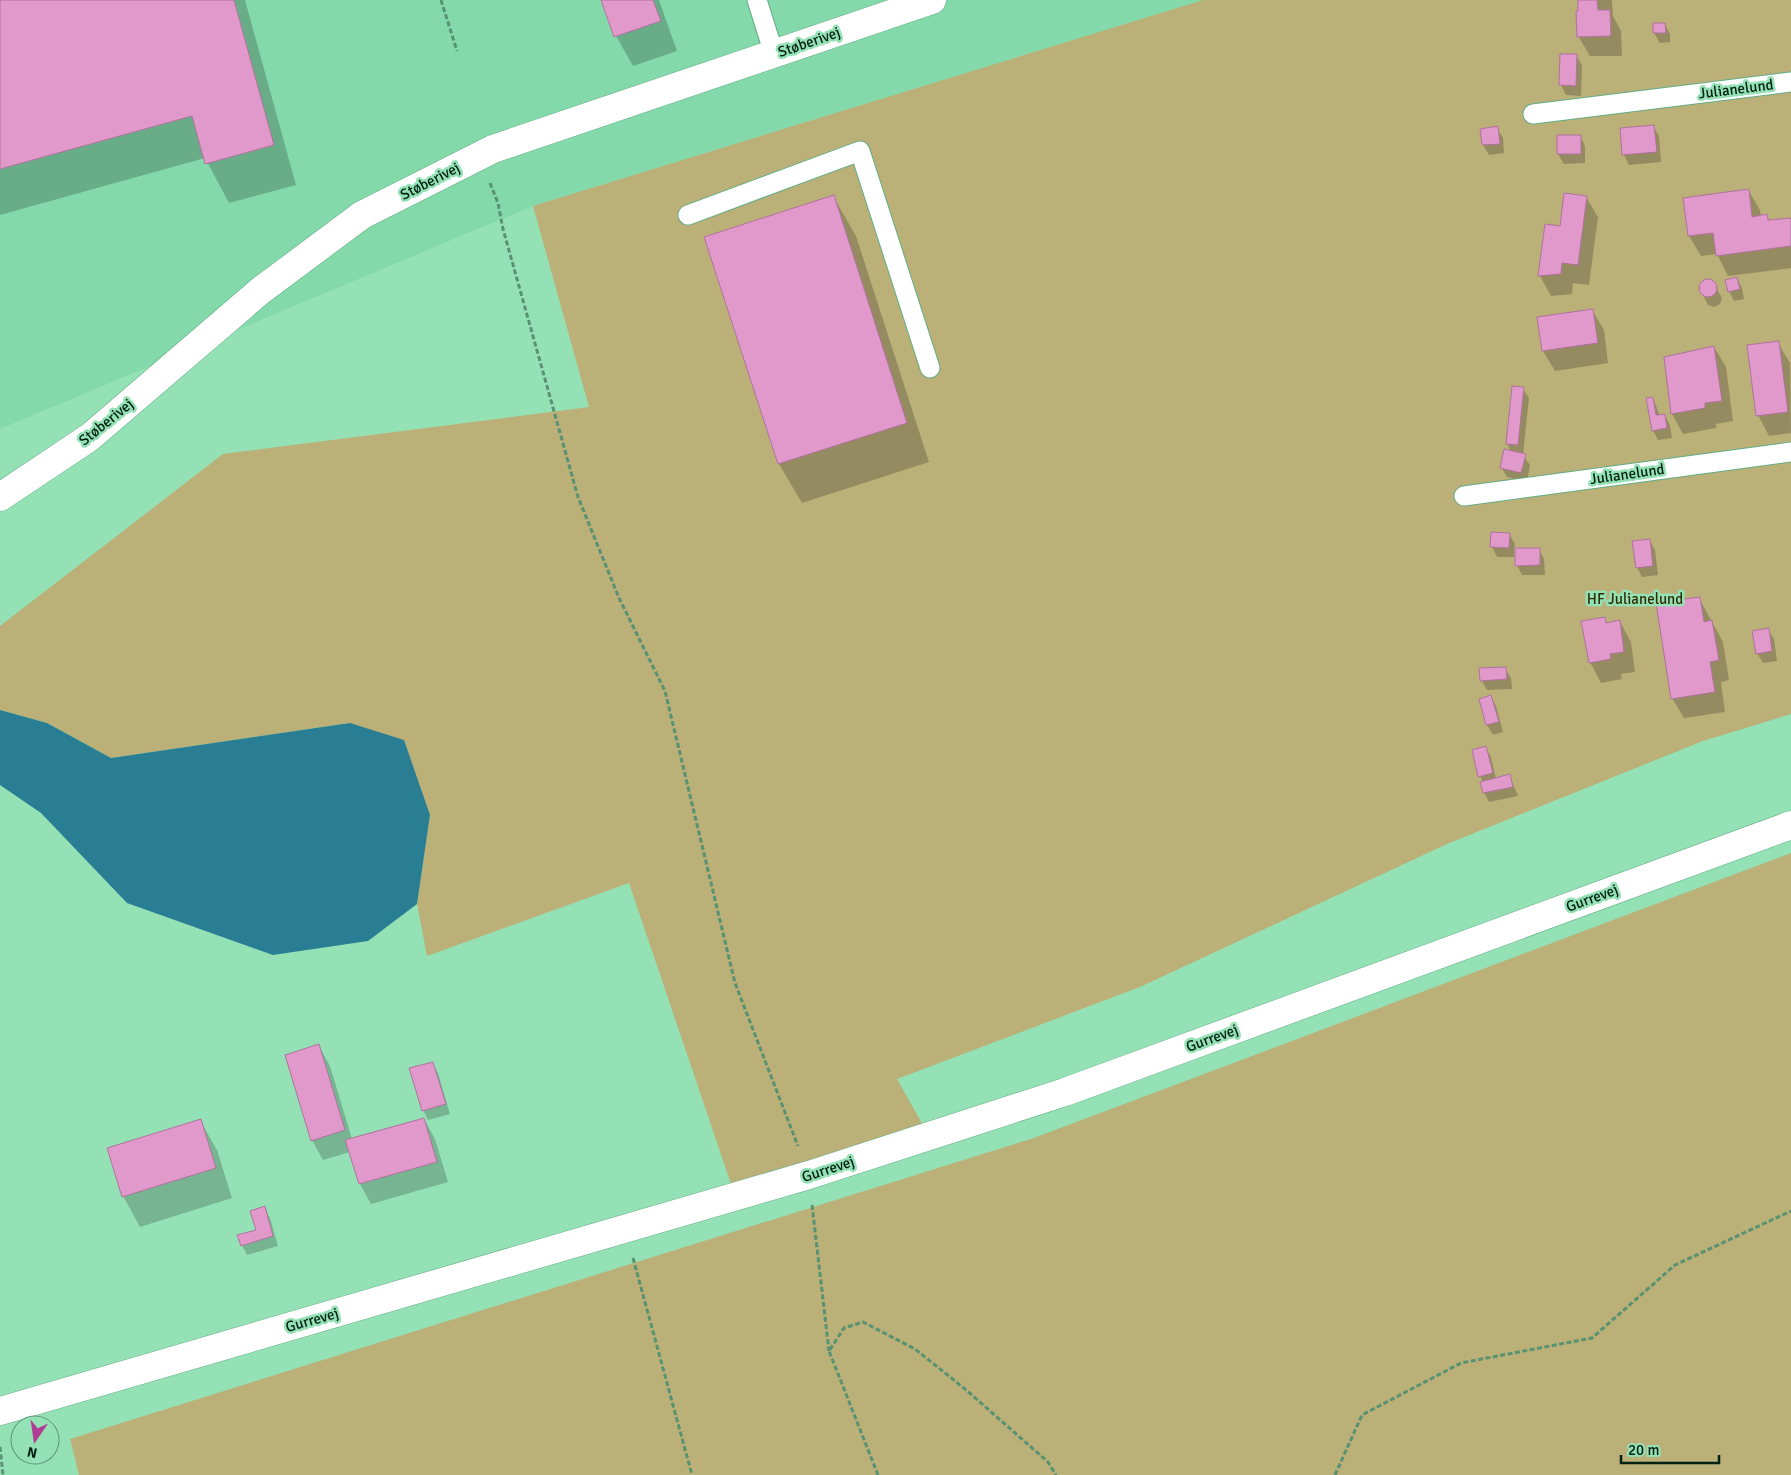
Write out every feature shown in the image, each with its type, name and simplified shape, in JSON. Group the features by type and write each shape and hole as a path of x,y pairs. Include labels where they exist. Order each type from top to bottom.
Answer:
{"street":[{"name":"Støberivej","path":"0,497 90,437 260,291 362,215 493,149 932,0"},
{"name":"Gurrevej","path":"0,1411 809,1175 1065,1092 1791,825"}],"lane":[{"path":"757,0 774,54"},
{"name":"Julianelund","path":"1533,114 1791,82"},
{"path":"688,215 860,151 930,368"},
{"name":"Julianelund","path":"1464,496 1791,452"}],"path":[{"path":"441,0 458,51"},
{"path":"479,156 498,203 503,229 578,497 619,598 665,691 736,983 809,1175 829,1351 878,1475"},
{"path":"1335,1475 1362,1415 1461,1363 1592,1338 1675,1265 1791,1211"},
{"path":"625,1228 692,1475"},
{"path":"829,1351 844,1328 863,1322 914,1349 965,1389 1048,1462 1056,1475"},
{"path":"0,1447 2,1475"}],"shaded area":[{"path":"0,0 1203,0 533,206 0,429"}],"green space":[{"name":"HF Julianelund","path":"1203,0 1791,0 1791,714 1703,741 1447,844 1140,987 897,1079 924,1127 732,1187 629,883 427,956 417,904 430,815 350,723 111,758 47,723 0,710 0,626 223,454 589,407 533,206"},
{"path":"1791,853 1791,1475 79,1475 70,1439 1034,1138"}],"water":[{"path":"0,710 47,723 111,758 350,723 404,740 430,815 417,904 368,941 273,955 127,903 41,813 0,785"}],"building":[{"path":"0,0 234,0 274,145 205,164 192,116 0,169"},
{"path":"601,0 653,0 661,21 614,37"},
{"path":"1578,0 1597,0 1598,10 1610,10 1611,36 1577,37 1576,11 1578,11"},
{"path":"1653,23 1665,23 1666,33 1653,33"},
{"path":"1560,54 1577,54 1576,86 1559,85"},
{"path":"1654,125 1657,152 1622,155 1620,128"},
{"path":"1498,126 1500,144 1482,145 1480,129"},
{"path":"1557,135 1581,135 1581,154 1557,154"},
{"path":"1749,189 1752,217 1767,214 1768,220 1791,218 1791,246 1716,256 1713,233 1688,236 1683,198"},
{"path":"1564,193 1587,196 1578,265 1562,263 1561,274 1538,276 1545,224 1560,226"},
{"path":"834,195 907,423 778,464 704,237"},
{"path":"1737,277 1740,289 1728,292 1725,280"},
{"path":"1708,279 1714,282 1717,288 1714,294 1708,297 1702,294 1699,288 1702,282"},
{"path":"1593,309 1598,343 1542,351 1537,317"},
{"path":"1779,341 1788,412 1756,416 1747,345"},
{"path":"1714,346 1722,401 1705,403 1705,408 1671,414 1664,357"},
{"path":"1512,386 1524,387 1518,445 1506,444"},
{"path":"1653,397 1656,415 1665,414 1667,428 1652,431 1646,398"},
{"path":"1504,449 1526,454 1521,473 1500,468"},
{"path":"1491,532 1510,533 1509,548 1490,547"},
{"path":"1650,539 1653,566 1636,568 1632,541"},
{"path":"1515,548 1540,548 1540,565 1515,566"},
{"path":"1700,597 1704,622 1712,620 1719,660 1710,662 1715,692 1671,699 1656,603"},
{"path":"1605,617 1606,623 1620,620 1624,652 1610,654 1611,659 1589,663 1581,621"},
{"path":"1769,628 1772,651 1756,654 1752,631"},
{"path":"1506,667 1507,679 1480,681 1479,668"},
{"path":"1491,695 1499,722 1486,725 1479,699"},
{"path":"1486,746 1493,773 1478,777 1472,750"},
{"path":"1510,774 1513,787 1483,793 1480,782"},
{"path":"319,1044 345,1130 311,1141 285,1055"},
{"path":"433,1062 446,1104 422,1111 409,1068"},
{"path":"424,1118 437,1162 359,1184 345,1140"},
{"path":"201,1119 216,1168 122,1197 107,1148"},
{"path":"265,1206 273,1236 241,1246 237,1235 256,1230 250,1211"}]}
